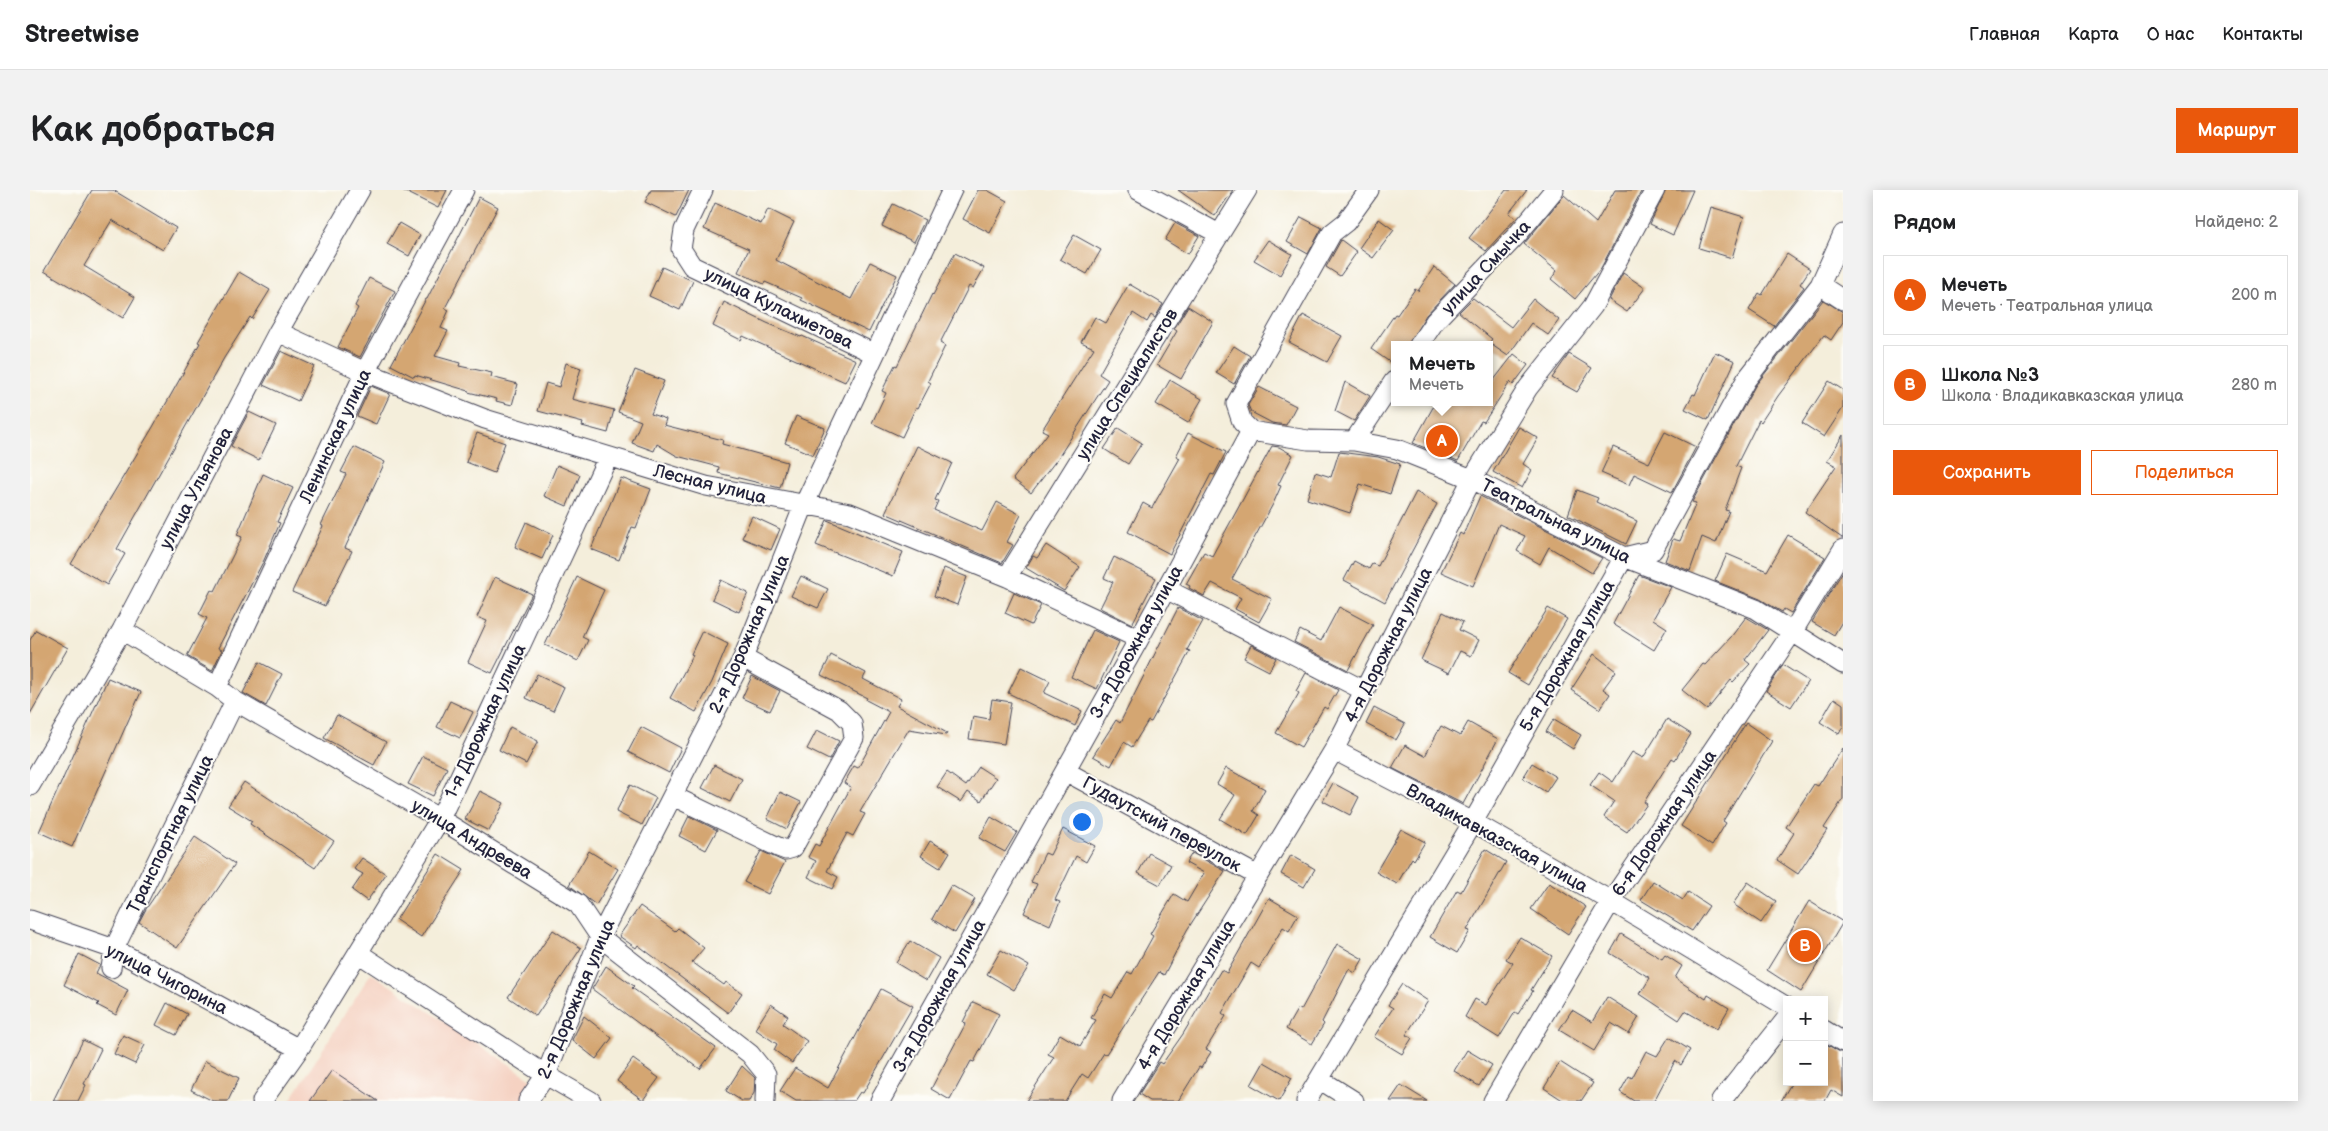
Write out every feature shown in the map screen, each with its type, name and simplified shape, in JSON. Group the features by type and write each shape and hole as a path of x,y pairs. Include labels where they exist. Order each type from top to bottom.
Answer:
{"street":[{"name":"улица Ульянова","path":"30,786 122,630 278,332 360,190"},
{"name":"Ленинская улица","path":"217,687 365,372 464,190"},
{"name":"улица Кулахметова","path":"703,190 684,230 681,250 692,266 875,354"},
{"name":"2-я Дорожная улица","path":"528,1101 546,1075 600,938 743,658 804,505 952,190"},
{"path":"1138,190 1219,234"},
{"name":"улица Специалистов","path":"1007,577 1247,190"},
{"path":"1251,431 1242,422 1236,404 1332,233 1346,222 1369,190"},
{"name":"улица Смычка","path":"1423,341 1435,322 1516,235 1554,190"},
{"name":"4-я Дорожная улица","path":"1122,1101 1334,750 1472,479 1528,388 1593,306 1655,190"},
{"path":"1624,557 1653,550 1746,380 1820,284 1843,234"},
{"path":"1820,284 1843,300"},
{"name":"Лесная улица","path":"278,332 365,372 485,419 706,486 850,513 1007,577 1139,639"},
{"path":"1354,441 1391,386"},
{"name":"Театральная улица","path":"1251,431 1308,440 1354,441 1397,449 1472,479 1624,557 1756,608 1843,664"},
{"name":"3-я Дорожная улица","path":"880,1101 1139,639 1251,431"},
{"name":"1-я Дорожная улица","path":"262,1101 299,1049 440,819 608,457"},
{"name":"6-я Дорожная улица","path":"1493,1101 1611,901 1793,631 1843,550"},
{"name":"5-я Дорожная улица","path":"1306,1101 1473,822 1624,557"},
{"path":"1166,589 1365,691"},
{"name":"улица Андреева","path":"122,630 217,687 235,701 440,819 578,904 600,938 750,1054 766,1074 765,1101"},
{"path":"673,796 778,847 786,850 793,848 854,738 852,723 839,710 743,658"},
{"name":"Транспортная улица","path":"112,959 235,701"},
{"name":"Владикавказская улица","path":"1334,750 1473,822 1611,901 1783,1005"},
{"name":"Гудаутский переулок","path":"1065,771 1258,876"},
{"name":"улица Чигорина","path":"30,920 299,1049"},
{"path":"358,953 546,1075 591,1101"},
{"path":"1721,1101 1783,1023"},
{"path":"1828,1033 1843,1042"},
{"path":"1319,1079 1354,1101"}],"shaded area":[{"path":"371,973 536,1082 522,1101 290,1101"}],"building":[{"path":"92,190 113,190 176,228 163,250 112,220 84,266 135,297 123,318 44,271"},
{"path":"402,190 447,190 438,208"},
{"path":"651,190 689,190 676,217 645,202"},
{"path":"978,190 987,190 1007,201 990,233 963,219"},
{"path":"1178,190 1233,190 1215,216"},
{"path":"1506,190 1527,190 1509,213 1516,218 1486,251 1469,238"},
{"path":"1615,190 1642,190 1601,268 1575,299 1551,279 1557,271 1524,244 1564,195 1596,223"},
{"path":"1666,190 1693,190 1673,235 1650,224"},
{"path":"479,197 498,207 445,308 449,310 441,328 448,331 435,356 460,363 459,366 492,373 491,377 518,384 512,405 415,375 414,377 391,365"},
{"path":"715,203 761,224 768,209 794,222 776,260 851,299 870,262 897,275 869,332 801,300 802,298 738,272 749,249 704,229"},
{"path":"893,204 925,220 914,242 882,226"},
{"path":"1711,207 1744,217 1732,258 1699,248"},
{"path":"1301,217 1322,228 1308,254 1287,242"},
{"path":"1379,219 1394,230 1373,258 1359,248"},
{"path":"399,223 420,235 409,256 387,244"},
{"path":"1175,223 1199,236 1188,254 1165,240"},
{"path":"1074,235 1101,250 1087,274 1060,259"},
{"path":"1268,240 1292,254 1280,275 1254,260"},
{"path":"1341,240 1357,252 1340,276 1326,267"},
{"path":"955,253 984,268 973,288 969,286 940,343 945,346 928,381 931,383 918,408 916,407 902,437 872,423 886,393 882,391 895,365 897,366 932,294"},
{"path":"1787,254 1810,269 1800,284 1804,287 1774,326 1749,310 1759,293 1762,295"},
{"path":"662,267 693,281 680,310 649,296"},
{"path":"1434,267 1455,284 1426,315 1410,341 1391,341 1391,363 1371,349 1415,289 1418,291"},
{"path":"239,272 270,290 224,358 117,549 125,554 107,585 71,564 153,427 200,343 198,342"},
{"path":"1623,273 1645,288 1627,312 1609,300"},
{"path":"369,278 395,291 360,357 338,347 358,308 355,306"},
{"path":"1129,284 1163,304 1155,318 1151,315 1147,322 1133,313 1099,374 1108,380 1058,458 1031,493 1013,479 1048,433 1042,430 1094,348 1081,342 1095,317 1106,323"},
{"path":"1473,298 1511,327 1533,299 1559,320 1548,335 1531,323 1508,356 1493,346 1493,341 1490,341 1492,339 1459,312"},
{"path":"1823,300 1843,312 1843,322 1831,340 1824,335 1761,422 1759,420 1736,466 1741,468 1725,510 1729,511 1716,543 1702,537 1690,571 1665,561 1673,539 1680,541 1696,503 1692,502 1755,386"},
{"path":"724,302 767,323 856,360 845,382 743,336 741,340 713,326"},
{"path":"1188,306 1213,322 1181,379 1157,365 1177,331 1174,329"},
{"path":"1303,315 1342,336 1327,362 1289,342"},
{"path":"1234,346 1250,356 1234,384 1216,373"},
{"path":"281,351 314,366 298,401 263,385"},
{"path":"1715,352 1735,361 1708,420 1685,409 1693,394 1695,395"},
{"path":"1514,354 1528,365 1513,385 1510,382 1484,422 1481,421 1458,461 1413,443 1434,406 1493,406 1493,381"},
{"path":"1569,354 1592,368 1577,392 1552,378"},
{"path":"566,363 581,368 572,399 614,410 608,433 582,426 583,423 538,411 546,383 559,387"},
{"path":"635,370 664,381 651,414 666,419 664,425 723,440 722,444 787,462 780,488 718,473 719,467 677,456 657,444 654,451 632,443 641,421 618,412"},
{"path":"1170,380 1202,399 1188,423 1156,404"},
{"path":"1829,381 1843,390 1843,408 1824,437 1802,423"},
{"path":"1345,382 1370,396 1354,421 1335,411"},
{"path":"371,386 390,394 376,424 357,416"},
{"path":"1259,387 1296,406 1286,425 1272,423 1251,412 1248,405"},
{"path":"249,412 276,425 259,460 231,446"},
{"path":"796,416 825,428 813,455 785,443"},
{"path":"1519,427 1538,438 1523,464 1532,470 1522,488 1493,472"},
{"path":"1118,428 1142,443 1128,464 1104,449"},
{"path":"1665,432 1696,447 1672,492 1634,474 1629,485 1601,473 1613,447 1649,463"},
{"path":"477,433 505,443 494,473 466,462"},
{"path":"1188,433 1226,452 1214,475 1211,474 1170,554 1128,532 1143,503 1152,508 1180,458 1176,456"},
{"path":"1843,435 1842,538 1805,512 1836,466 1827,461"},
{"path":"917,446 952,463 935,500 938,501 934,510 982,531 997,502 1021,515 1007,542 1013,545 1002,563 885,513"},
{"path":"1272,446 1279,447 1293,455 1278,485 1281,486 1273,504 1232,579 1272,599 1259,622 1235,609 1241,598 1212,583 1204,596 1189,588 1190,586 1186,584 1204,552 1212,556"},
{"path":"354,447 385,462 345,548 352,551 325,606 292,592 323,526 321,525 346,474 341,472"},
{"path":"1339,452 1378,457 1400,464 1390,494 1360,484 1350,513 1307,499 1315,472 1331,477"},
{"path":"557,465 580,475 567,506 544,496"},
{"path":"263,474 293,488 277,522 280,523 264,560 218,648 222,650 212,671 187,656 207,618 199,614 211,590 215,591 242,537 237,535"},
{"path":"621,478 651,489 636,528 632,527 619,560 591,549"},
{"path":"1577,490 1598,498 1596,502 1637,521 1626,544 1568,515"},
{"path":"1416,492 1437,504 1385,602 1344,580 1354,561 1369,569 1372,564 1378,566"},
{"path":"1480,496 1602,558 1592,573 1549,547 1540,564 1517,551 1525,536 1499,524 1473,586 1441,572 1460,533 1463,535"},
{"path":"752,516 780,529 771,550 742,538"},
{"path":"827,520 903,552 893,576 816,545"},
{"path":"526,522 553,535 542,559 515,547"},
{"path":"1788,535 1825,557 1791,613 1784,609 1782,612 1760,599 1715,581 1727,554 1767,571"},
{"path":"1046,545 1080,567 1064,591 1026,568 1033,556 1037,558"},
{"path":"1114,557 1156,578 1132,624 1100,608 1113,582 1104,578"},
{"path":"944,568 967,577 957,605 934,596"},
{"path":"1843,571 1843,620 1834,635 1812,622"},
{"path":"1639,575 1671,587 1653,619 1667,628 1654,650 1613,624"},
{"path":"801,576 828,589 818,608 791,596"},
{"path":"495,577 532,594 492,673 468,662 487,621 477,617"},
{"path":"577,577 604,590 582,637 588,640 578,661 545,645"},
{"path":"721,580 748,593 739,612 712,599"},
{"path":"1014,593 1041,605 1031,625 1005,613"},
{"path":"1339,607 1373,625 1348,670 1294,642 1300,630 1321,641"},
{"path":"1178,608 1203,621 1187,650 1190,651 1151,722 1148,721 1132,747 1124,742 1111,766 1093,756 1116,720 1120,723"},
{"path":"1548,608 1567,619 1528,685 1508,673"},
{"path":"1443,612 1463,622 1459,630 1479,640 1471,656 1460,651 1449,673 1421,660"},
{"path":"1746,617 1768,630 1745,660 1750,664 1733,682 1731,680 1707,710 1682,690 1703,664 1705,665 1731,637"},
{"path":"36,630 68,648 30,714 30,640"},
{"path":"1093,630 1119,642 1097,689 1071,677"},
{"path":"702,631 728,644 712,682 696,712 670,698 693,655 691,654"},
{"path":"1251,645 1276,658 1269,671 1244,658"},
{"path":"1594,654 1616,671 1603,689 1610,694 1600,709 1571,690"},
{"path":"831,655 866,673 863,679 901,699 897,706 947,733 946,735 909,729 860,812 865,814 853,836 847,833 827,871 838,877 832,889 808,877 816,861 808,857 815,844 819,846 851,787 844,783 854,766 858,768 889,712 866,700 867,698 821,675"},
{"path":"259,662 282,674 266,706 243,693"},
{"path":"1783,665 1808,681 1791,707 1766,691"},
{"path":"1021,667 1050,681 1044,693 1082,711 1075,726 1008,693"},
{"path":"1306,673 1338,690 1327,709 1324,707 1301,747 1276,733 1299,693 1296,691"},
{"path":"537,674 564,687 553,711 526,698"},
{"path":"752,676 780,691 770,711 742,698"},
{"path":"108,678 141,692 72,847 39,832"},
{"path":"1834,698 1843,704 1843,726 1839,734 1820,722"},
{"path":"992,699 1011,702 1004,744 969,739 973,716 989,719"},
{"path":"450,701 473,712 460,738 437,727"},
{"path":"1374,708 1405,724 1396,740 1366,724"},
{"path":"337,715 386,742 374,765 324,738"},
{"path":"1554,719 1581,735 1573,749 1546,732"},
{"path":"1667,719 1691,734 1675,760 1672,758 1644,802 1647,804 1627,832 1604,817 1614,801 1590,785 1599,772 1613,782 1632,752 1643,758"},
{"path":"1468,722 1498,739 1463,804 1392,768 1405,745 1425,756 1441,726 1460,736"},
{"path":"1746,723 1772,741 1723,821 1726,823 1712,846 1681,826"},
{"path":"510,727 538,741 526,764 499,750"},
{"path":"641,727 681,748 669,773 628,752"},
{"path":"817,730 839,741 829,760 807,749"},
{"path":"1843,748 1843,799 1824,828 1827,830 1798,874 1777,860 1794,833 1786,827 1814,784 1818,786"},
{"path":"423,756 447,768 433,796 408,784"},
{"path":"1532,763 1556,777 1546,792 1523,778"},
{"path":"714,765 742,779 730,802 702,788"},
{"path":"979,767 996,778 981,801 968,792 961,802 937,787 947,772 966,786"},
{"path":"1226,768 1265,789 1253,811 1259,815 1247,835 1220,819 1235,795 1217,784"},
{"path":"244,782 334,841 315,868 250,824 252,821 228,806"},
{"path":"1333,783 1359,797 1350,815 1323,801"},
{"path":"630,785 656,798 642,825 616,812"},
{"path":"480,791 504,803 489,831 465,819"},
{"path":"780,792 801,802 787,829 767,819"},
{"path":"689,816 717,830 706,850 679,836"},
{"path":"991,817 1017,832 1005,852 979,838"},
{"path":"1063,829 1095,846 1086,862 1076,856 1055,900 1060,902 1050,925 1024,913 1037,884 1031,882 1045,853 1050,855"},
{"path":"1401,829 1425,842 1414,860 1412,858 1397,884 1376,872"},
{"path":"195,837 235,864 177,948 139,922"},
{"path":"930,841 950,852 940,868 921,856"},
{"path":"1485,849 1506,862 1467,930 1470,931 1457,953 1430,937 1457,890 1461,892"},
{"path":"589,851 618,869 596,905 569,885"},
{"path":"761,851 785,862 768,894 744,882"},
{"path":"1149,853 1171,865 1160,885 1138,873"},
{"path":"1192,853 1225,871 1187,930 1164,975 1159,972 1106,1054 1104,1053 1088,1078 1082,1074 1065,1101 1026,1101 1054,1057 1048,1054 1060,1034 1080,1046 1096,1020 1091,1018 1105,994 1112,998 1128,972 1132,974 1153,936 1150,934 1174,894 1187,902 1204,873 1186,863"},
{"path":"438,854 464,870 421,937 396,920"},
{"path":"1291,855 1315,869 1304,887 1281,874"},
{"path":"362,858 386,874 367,901 352,890 363,874 354,869"},
{"path":"1653,881 1683,900 1688,892 1709,906 1692,931 1641,900"},
{"path":"1748,882 1776,901 1761,923 1733,904"},
{"path":"1549,883 1586,907 1568,934 1531,909"},
{"path":"951,885 975,899 955,933 932,919"},
{"path":"1269,898 1298,915 1289,931 1283,927 1259,968 1251,963 1222,1013 1226,1016 1206,1049 1211,1052 1201,1068 1199,1067 1178,1101 1150,1101 1139,1094 1159,1062 1162,1064 1183,1034 1221,970 1227,973"},
{"path":"1809,901 1843,922 1801,992 1767,970"},
{"path":"640,906 675,931 678,928 704,948 692,962 724,985 726,982 742,993 728,1013 638,945 636,948 619,936"},
{"path":"553,930 581,948 536,1016 508,997"},
{"path":"1621,934 1662,959 1665,955 1682,966 1675,978 1706,999 1708,995 1729,1008 1717,1029 1685,1011 1679,1020 1640,994 1650,978 1610,953"},
{"path":"1520,937 1552,956 1531,990 1533,991 1518,1014 1515,1012 1499,1038 1465,1017 1475,999 1486,1005 1513,963 1506,959"},
{"path":"910,941 939,958 926,981 896,963"},
{"path":"1337,944 1363,959 1355,973 1349,969 1322,1022 1324,1024 1312,1044 1286,1029 1298,1008 1301,1010"},
{"path":"1001,950 1029,966 1014,990 987,974"},
{"path":"79,954 100,965 96,973 128,990 116,1015 97,1005 99,1003 64,985"},
{"path":"606,966 634,986 632,988 716,1048 700,1069 592,989"},
{"path":"1402,984 1428,1001 1406,1035 1412,1038 1402,1054 1374,1037 1393,1008 1388,1005"},
{"path":"881,989 913,1006 863,1093 860,1092 854,1101 796,1101 780,1091 795,1068 828,1088"},
{"path":"1607,997 1639,1017 1629,1034 1611,1023 1594,1051 1559,1030 1572,1010 1592,1022"},
{"path":"973,1002 999,1014 974,1062 971,1061 950,1100 931,1089 966,1023 963,1022"},
{"path":"167,1003 187,1014 176,1035 156,1025"},
{"path":"771,1004 788,1016 783,1024 807,1041 792,1063 774,1050 777,1044 755,1029"},
{"path":"584,1016 612,1038 596,1059 572,1040"},
{"path":"123,1035 145,1045 135,1064 114,1054"},
{"path":"1669,1037 1690,1050 1681,1065 1675,1061 1654,1101 1634,1101 1620,1092 1629,1076 1632,1078 1646,1051 1657,1056"},
{"path":"83,1040 101,1049 84,1084 86,1085 78,1101 53,1101"},
{"path":"1828,1045 1843,1053 1843,1097 1831,1090 1825,1101 1781,1101 1790,1086 1828,1086"},
{"path":"1467,1050 1492,1065 1479,1086 1454,1071"},
{"path":"633,1059 659,1078 643,1100 617,1081"},
{"path":"205,1061 239,1078 228,1101 213,1101 191,1090"},
{"path":"1264,1062 1292,1078 1279,1101 1251,1085"},
{"path":"1560,1062 1593,1083 1581,1101 1564,1101 1544,1088"},
{"path":"742,1066 755,1078 754,1093 749,1101 742,1101 726,1091"},
{"path":"332,1070 378,1101 310,1101"},
{"path":"1401,1085 1427,1101 1390,1101"}],"place":[{"name":"Мечеть","path":"1442,441"},
{"name":"Школа №3","path":"1805,946"}]}
